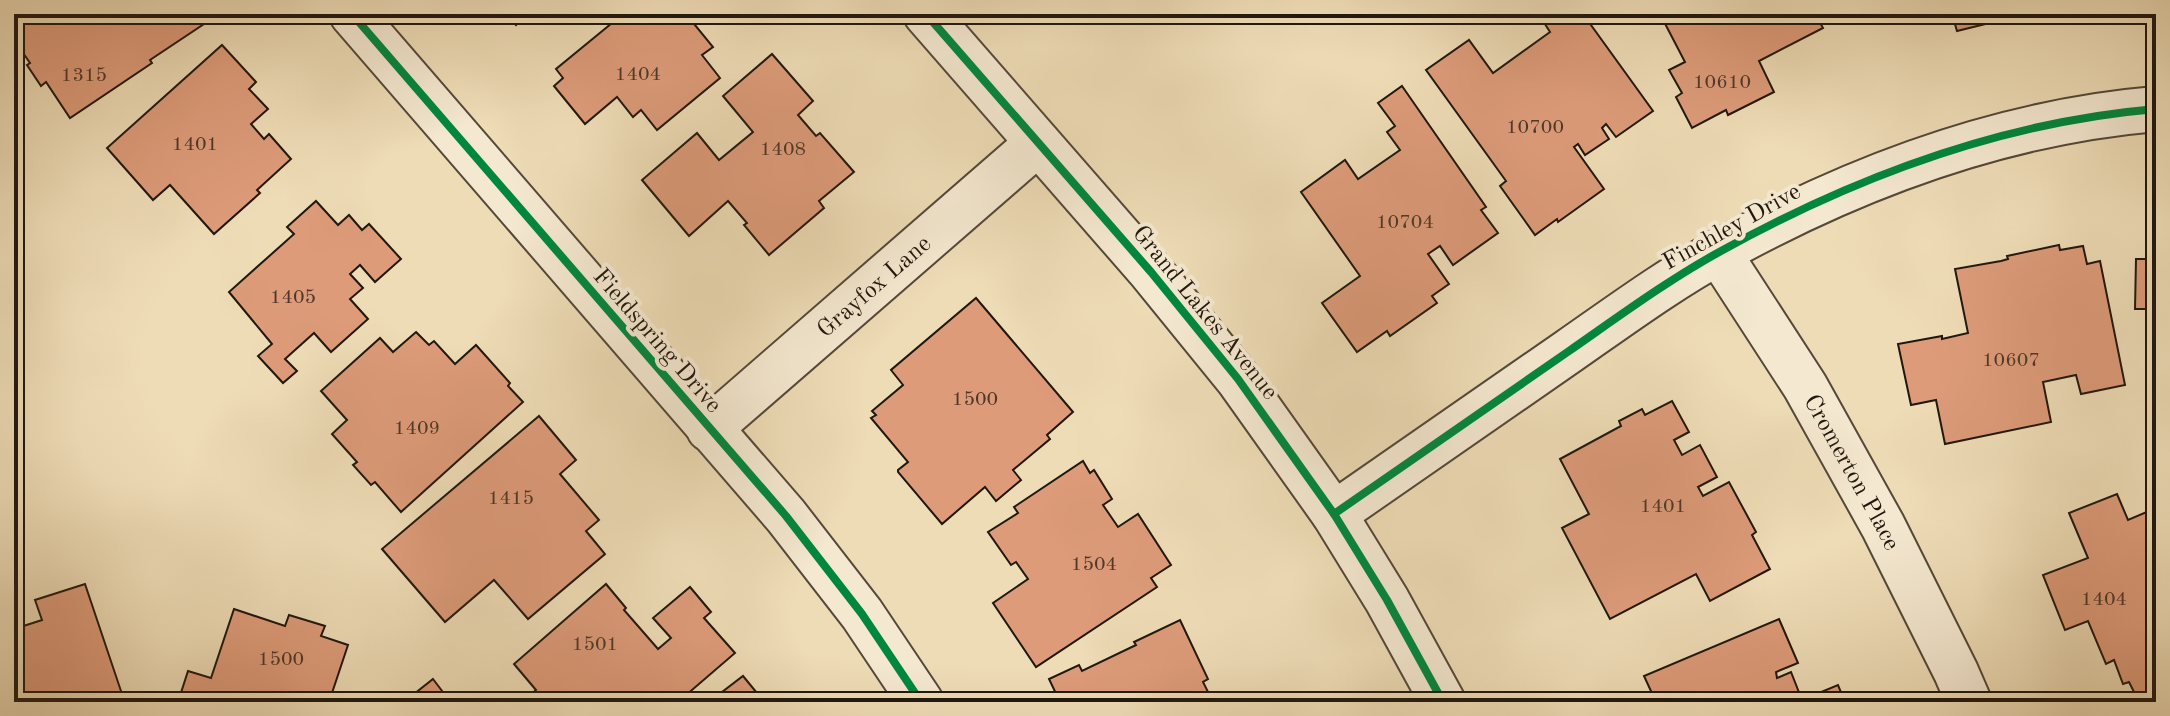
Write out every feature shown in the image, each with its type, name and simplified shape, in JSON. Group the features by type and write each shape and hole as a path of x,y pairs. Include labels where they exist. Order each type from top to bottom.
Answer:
{"street":[{"name":"Fieldspring Drive","path":"352,14 786,516 862,614 921,702"},
{"name":"Grand Lakes Avenue","path":"926,14 1151,272 1238,379 1334,514 1387,600 1443,702"},
{"name":"Finchley Drive","path":"1334,514 1649,295 1718,252 1821,199 1927,157 2037,127 2156,109"},
{"name":"Grayfox Lane","path":"709,429 1038,143"},
{"name":"Cromerton Place","path":"1718,252 1805,386 1876,513 1969,702"}],"building":[{"path":"20,14 197,14 204,24 70,118 46,82 41,86 14,40 14,31 26,23"},
{"path":"507,14 529,14 516,25"},
{"path":"623,14 686,14 713,47 702,55 720,78 657,130 641,110 633,117 617,97 585,124 554,86 563,78 556,69"},
{"path":"1552,14 1583,14 1653,111 1616,137 1606,124 1602,128 1609,139 1585,155 1578,144 1574,147 1604,189 1535,235 1500,186 1506,181 1426,70 1469,40 1493,73 1550,32 1543,21"},
{"path":"1660,14 1824,14 1817,17 1823,28 1759,61 1774,92 1728,115 1726,110 1692,128 1676,97 1682,93 1669,70 1685,62"},
{"path":"1952,14 2026,14 1957,31"},
{"path":"222,45 256,82 249,89 268,109 251,124 264,139 269,134 291,159 257,190 260,193 214,234 170,185 153,200 107,148"},
{"path":"772,54 813,101 798,115 816,136 820,133 854,172 819,201 824,208 769,255 728,201 689,236 642,180 697,133 719,160 753,132 723,96"},
{"path":"1402,86 1486,207 1481,210 1498,233 1453,265 1440,246 1428,254 1449,284 1432,296 1437,303 1390,336 1387,331 1357,352 1322,303 1360,276 1301,192 1345,160 1358,179 1400,150 1387,132 1395,126 1378,103"},
{"path":"316,201 338,225 349,215 362,230 369,224 401,259 375,282 360,265 350,274 363,288 350,299 368,319 331,352 314,333 285,359 297,371 283,383 258,356 272,344 229,292 294,234 287,227"},
{"path":"2059,245 2060,250 2083,246 2087,264 2100,261 2125,385 2081,394 2076,375 2043,382 2051,422 1945,444 1936,400 1911,405 1898,344 1968,333 1955,269 2001,261 2008,259 2007,256"},
{"path":"2136,259 2156,259 2156,365 2152,365 2153,309 2135,309"},
{"path":"976,298 1073,412 1047,435 1050,439 1013,470 1021,480 996,501 985,487 942,524 898,472 908,462 871,418 876,415 872,411 903,385 891,370"},
{"path":"416,332 429,345 434,341 455,364 476,345 523,402 401,512 375,482 371,485 353,465 357,462 332,434 347,420 321,391 380,338 393,352"},
{"path":"1672,401 1689,432 1674,440 1682,455 1700,445 1717,477 1698,487 1703,496 1729,482 1756,532 1752,535 1770,569 1710,601 1696,574 1610,619 1562,528 1589,514 1560,459 1621,426 1619,421 1642,409 1645,415"},
{"path":"539,416 576,460 560,474 599,520 586,531 605,554 528,619 494,580 445,622 382,549"},
{"path":"1083,461 1090,473 1094,470 1112,499 1103,505 1118,527 1138,514 1171,565 1151,578 1157,587 1036,667 993,603 1028,579 1016,562 1011,565 988,532 1018,513 1014,507"},
{"path":"2117,494 2128,520 2156,508 2156,695 2139,702 2129,682 2123,684 2114,660 2106,664 2088,621 2065,630 2043,575 2088,558 2069,513"},
{"path":"85,584 122,702 14,702 14,629 42,620 35,600"},
{"path":"606,584 658,649 671,638 653,618 690,587 711,612 704,618 735,653 678,702 526,702 524,700 536,690 514,664"},
{"path":"234,609 285,626 289,615 325,626 321,636 348,645 329,702 178,702 188,671 211,678"},
{"path":"1779,619 1798,663 1776,672 1777,678 1791,672 1802,700 1838,685 1845,702 1656,702 1644,676"},
{"path":"1180,620 1208,679 1203,682 1213,702 1060,702 1049,679 1079,665 1082,671"},
{"path":"743,676 761,698 766,695 772,702 709,702"},
{"path":"433,679 453,702 404,702"}],"cycle path":[{"path":"352,14 786,516 862,614 921,702"},
{"path":"926,14 1151,272 1238,379 1334,514 1387,600 1443,702"},
{"path":"1334,514 1663,286 1772,224 1877,177 1986,140 2042,126 2156,109"}]}
